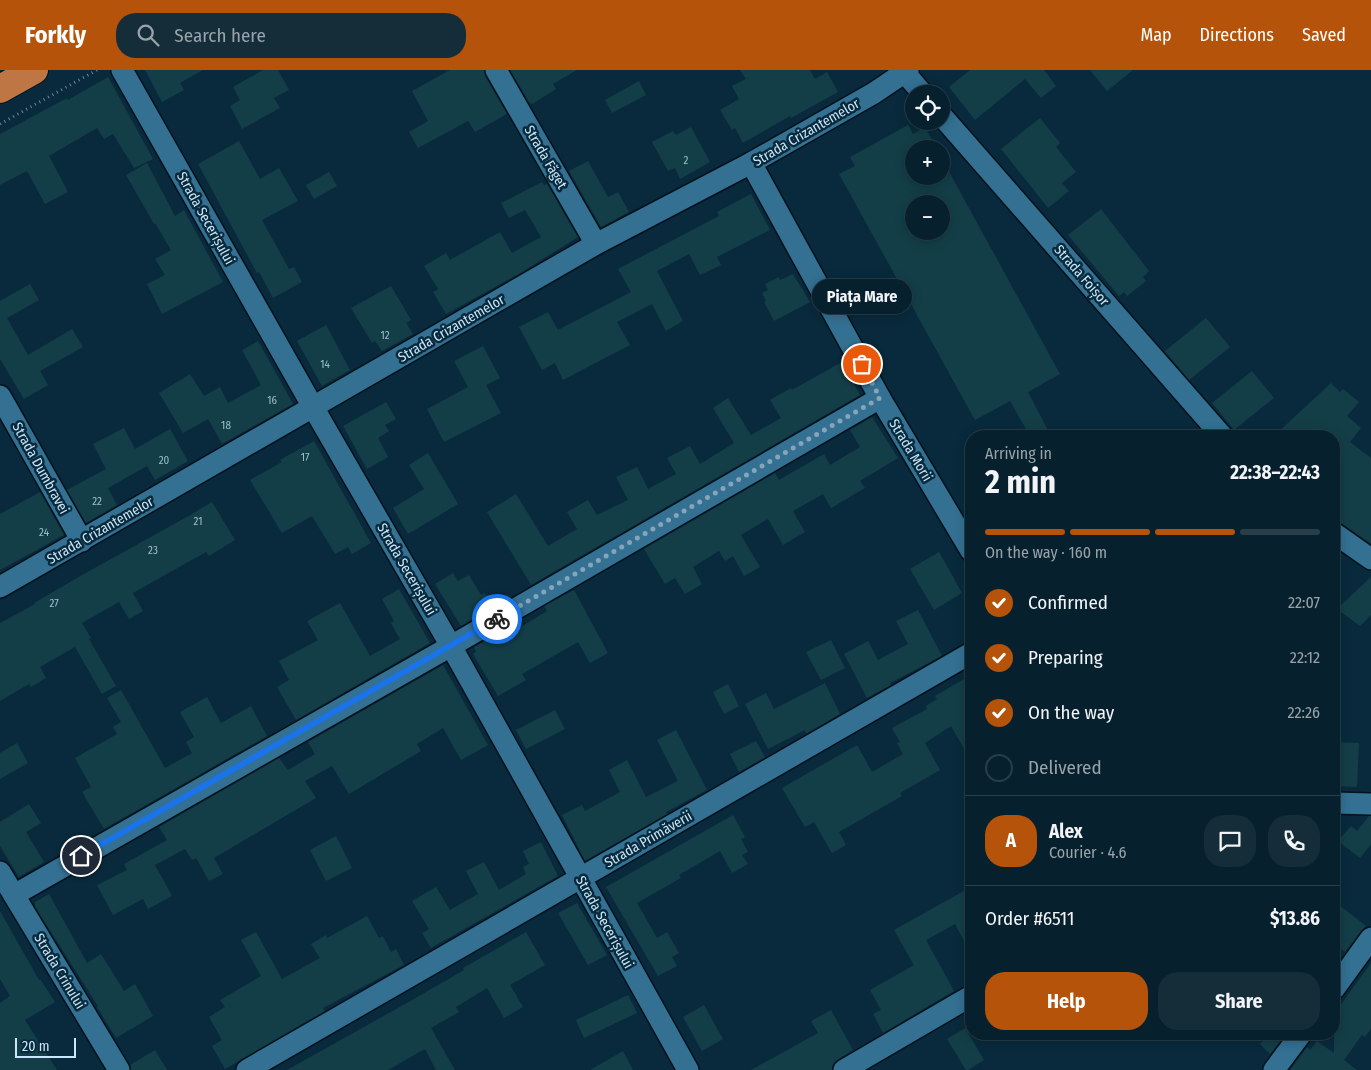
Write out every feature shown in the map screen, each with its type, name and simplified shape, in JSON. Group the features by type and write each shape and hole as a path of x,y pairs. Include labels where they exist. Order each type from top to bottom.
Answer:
{"highway":[{"path":"0,89 34,70"}],"street":[{"name":"Strada Secerișului","path":"122,70 313,408 451,646 688,1070"},
{"name":"Strada Făget","path":"496,70 596,244"},
{"name":"Strada Crizantemelor","path":"0,587 596,244 751,163 874,93 904,71"},
{"path":"904,71 916,85"},
{"name":"Strada Foișor","path":"950,124 1217,430"},
{"name":"Strada Morii","path":"751,163 880,398 965,541"},
{"name":"Strada Dumbravei","path":"0,396 82,541"},
{"path":"14,895 451,646 880,398"},
{"path":"1340,537 1371,559"},
{"name":"Strada Primăverii","path":"248,1070 965,656"},
{"path":"1340,803 1371,804"},
{"name":"Strada Crinului","path":"0,872 119,1070"},
{"path":"1340,981 1371,938"},
{"path":"855,1067 965,1000"},
{"path":"1274,1070 1296,1040"}],"path":[{"path":"0,124 96,70"}],"building":[{"path":"145,70 203,70 180,83 184,90 162,102"},
{"path":"263,70 278,70 289,90 274,98 280,108 242,129 230,106 240,100 233,87"},
{"path":"450,70 484,70 485,76 507,114 475,132 468,121 418,148 409,132 428,121 412,91"},
{"path":"510,70 577,70 553,84 556,89 532,104"},
{"path":"740,70 810,70 815,79 827,72 838,92 791,118 790,116 743,143 735,128 732,130 720,110 739,99 732,86 746,79"},
{"path":"970,70 1044,70 1056,86 1041,98 1025,79 975,120 950,86"},
{"path":"1090,70 1133,70 1107,91"},
{"path":"108,77 153,159 134,168 113,134 104,139 97,128 49,156 68,192 45,204 27,171 0,185 0,134 67,98 68,100"},
{"path":"639,81 646,95 612,113 605,100"},
{"path":"1040,118 1060,143 1056,147 1076,172 1062,183 1069,191 1048,208 1001,149"},
{"path":"691,127 710,162 680,179 675,168 668,171 652,142 673,131 676,135"},
{"path":"905,127 905,130 911,130 913,134 920,130 927,130 932,140 905,140 905,185 950,185 950,173 1060,374 1028,392 1048,430 1027,430 1010,401 975,420 839,174 855,166 850,157"},
{"path":"239,141 260,179 279,168 298,201 262,220 289,269 294,267 302,282 273,298 259,272 257,273 198,164"},
{"path":"588,161 608,197 618,192 629,212 601,227 569,171"},
{"path":"147,163 175,216 184,210 223,282 162,314 147,284 165,275 155,259 171,250 126,175"},
{"path":"329,172 337,186 314,199 306,185"},
{"path":"542,182 544,185 547,184 578,237 522,272 446,314 433,292 438,289 424,266 446,253 450,260 500,232 512,253 541,237 525,210 509,218 501,203"},
{"path":"751,194 770,230 717,257 721,265 700,275 689,254 657,271 683,321 666,331 652,304 617,322 630,345 563,380 555,363 542,370 519,327 548,312 558,330 631,292 618,269 719,216 717,212"},
{"path":"1101,209 1149,271 1143,277 1146,281 1127,296 1124,292 1119,296 1068,235"},
{"path":"793,274 810,302 774,321 764,302 766,301 762,293 768,290 765,284 779,277 780,280"},
{"path":"30,284 39,300 7,318 28,355 72,329 83,347 40,371 48,385 24,399 0,359 0,301"},
{"path":"391,286 411,320 406,323 413,334 382,351 375,341 372,343 351,308"},
{"path":"1206,318 1230,347 1189,380 1165,351"},
{"path":"326,325 350,370 322,386 297,341"},
{"path":"258,341 293,404 222,444 208,419 183,433 159,393 190,374 204,396 220,387 228,403 261,385 242,350"},
{"path":"483,346 500,378 486,385 501,413 444,442 427,409 468,387 454,361"},
{"path":"842,362 860,395 531,585 487,512 516,494 548,546 577,529 567,512 588,500 597,515 628,500 616,477 637,467 648,489 676,474 667,458 690,446 700,464 734,443 713,408 728,398 751,435 781,418 770,400"},
{"path":"1252,371 1274,398 1234,430 1212,403"},
{"path":"1331,383 1340,392 1343,389 1359,402 1347,416 1361,428 1350,442 1371,458 1371,544 1340,523 1340,430 1280,430"},
{"path":"386,402 396,419 385,425 389,431 378,438 388,457 367,469 343,426"},
{"path":"872,417 898,458 860,481 865,488 831,508 823,494 793,511 805,532 783,545 768,519 741,535 760,567 744,576 733,556 725,561 719,551 693,567 702,584 685,594 675,578 665,584 644,549 775,473 779,480 824,454 830,465 860,447 850,430"},
{"path":"124,428 135,449 170,429 188,461 155,480 147,466 108,488 117,505 86,523 67,490 106,469 93,444"},
{"path":"314,441 371,543 352,554 348,547 335,554 312,516 282,533 250,480"},
{"path":"428,453 458,504 408,534 393,508 424,489 409,465"},
{"path":"40,492 64,535 0,570 0,514"},
{"path":"212,502 235,540 209,556 206,552 133,593 143,611 129,619 119,602 82,623 116,686 102,694 75,647 40,667 46,678 31,687 29,684 0,701 0,623"},
{"path":"939,552 962,593 934,610 910,569"},
{"path":"453,573 458,581 469,575 481,595 485,593 493,607 461,626 435,584"},
{"path":"1371,577 1371,615 1360,626 1340,611 1340,606"},
{"path":"399,589 430,643 296,720 277,687 289,680 279,661 318,640 307,621 340,603 370,656 400,639 391,623 394,621 382,599"},
{"path":"574,590 608,653 590,663 578,642 522,674 526,680 498,696 473,654 476,652 474,647 506,629 509,634 547,611 544,606"},
{"path":"918,610 942,656 890,683 891,685 867,698 844,654 868,641 878,660 908,644 896,621"},
{"path":"831,640 845,668 821,680 806,652"},
{"path":"443,665 488,745 461,760 443,728 417,744 421,751 349,794 332,766 305,781 316,798 214,858 223,874 209,881 196,858 192,860 185,849 155,865 172,896 148,909 143,899 113,915 97,885 127,870 124,864 167,840 159,827 279,758 288,770 315,754 308,742"},
{"path":"965,678 965,750 951,726 925,743 940,770 900,793 902,796 839,832 846,845 832,853 814,822 805,827 782,788 857,745 872,772 903,754 897,743 900,742 892,728 927,709 926,706 937,699 935,696"},
{"path":"825,683 840,714 806,734 805,730 768,749 745,704 766,693 774,709"},
{"path":"728,684 739,706 724,714 713,692"},
{"path":"121,690 165,768 192,753 186,742 194,737 180,712 207,697 221,723 251,706 267,736 104,829 82,792 91,787 75,758 117,734 113,727 121,722 107,698"},
{"path":"555,710 565,729 526,749 516,730"},
{"path":"676,730 707,790 666,812 667,814 585,861 562,815 582,805 585,811 620,792 609,770 627,760 646,797 678,781 657,740"},
{"path":"756,741 765,757 739,772 730,754"},
{"path":"1340,742 1359,743 1357,787 1340,786"},
{"path":"17,743 28,763 0,779 0,753"},
{"path":"29,804 41,823 26,832 44,862 19,877 0,846 0,822"},
{"path":"733,815 745,837 741,839 748,852 742,855 748,864 732,873 720,851 679,875 681,878 637,903 657,938 667,932 679,953 672,957 677,966 658,976 606,887"},
{"path":"1371,816 1371,844 1360,858 1340,843 1340,839 1351,826 1357,831"},
{"path":"336,836 352,868 326,881 310,850"},
{"path":"541,842 558,876 431,948 422,933 429,929 412,901 436,887 450,910 478,894 466,871 484,862 499,890 526,874 523,867 529,864 523,851"},
{"path":"965,890 965,943 955,924 926,940 954,991 883,1033 873,1014 881,1010 870,990 914,965 894,930"},
{"path":"49,894 87,963 101,954 124,991 135,984 153,1016 116,1038 98,1006 35,907 35,902"},
{"path":"577,903 607,955 588,965 558,913"},
{"path":"1340,906 1366,926 1345,952 1340,948"},
{"path":"0,911 39,980 55,1002 25,1020 57,1070 0,1070 0,1003 10,996 0,979"},
{"path":"367,916 379,938 383,936 391,952 396,949 404,965 323,1008 325,1011 225,1069 212,1046 222,1040 209,1017 225,1007 220,1000 261,976 241,940 256,932 282,979 320,958 311,944 326,935 327,938"},
{"path":"526,932 545,965 510,985 523,1007 504,1018 487,988 456,1007 459,1012 431,1028 455,1070 436,1070 425,1049 388,1070 287,1070 414,999"},
{"path":"1371,963 1371,1029 1365,1037 1362,1035 1344,1060 1357,1070 1290,1070 1307,1047 1310,1050 1317,1041 1334,1053 1334,1040 1340,1040 1340,1006"},
{"path":"628,995 637,1013 584,1038 576,1020"},
{"path":"704,1005 723,1039 702,1051 683,1017"},
{"path":"831,1010 853,1050 837,1060 833,1064 832,1070 751,1070 818,1033 811,1021"},
{"path":"965,1028 965,1040 972,1040 984,1060 966,1070 947,1039"},
{"path":"1264,1040 1281,1040 1270,1054 1260,1044"},
{"path":"155,1050 167,1070 131,1070 130,1065"},
{"path":"623,1051 633,1070 590,1070"}],"way so far":[{"path":"497,619 880,398 862,364"}],"place":[{"name":"Piața Mare","path":"862,364"}],"route":[{"path":"81,856 497,619"}]}
